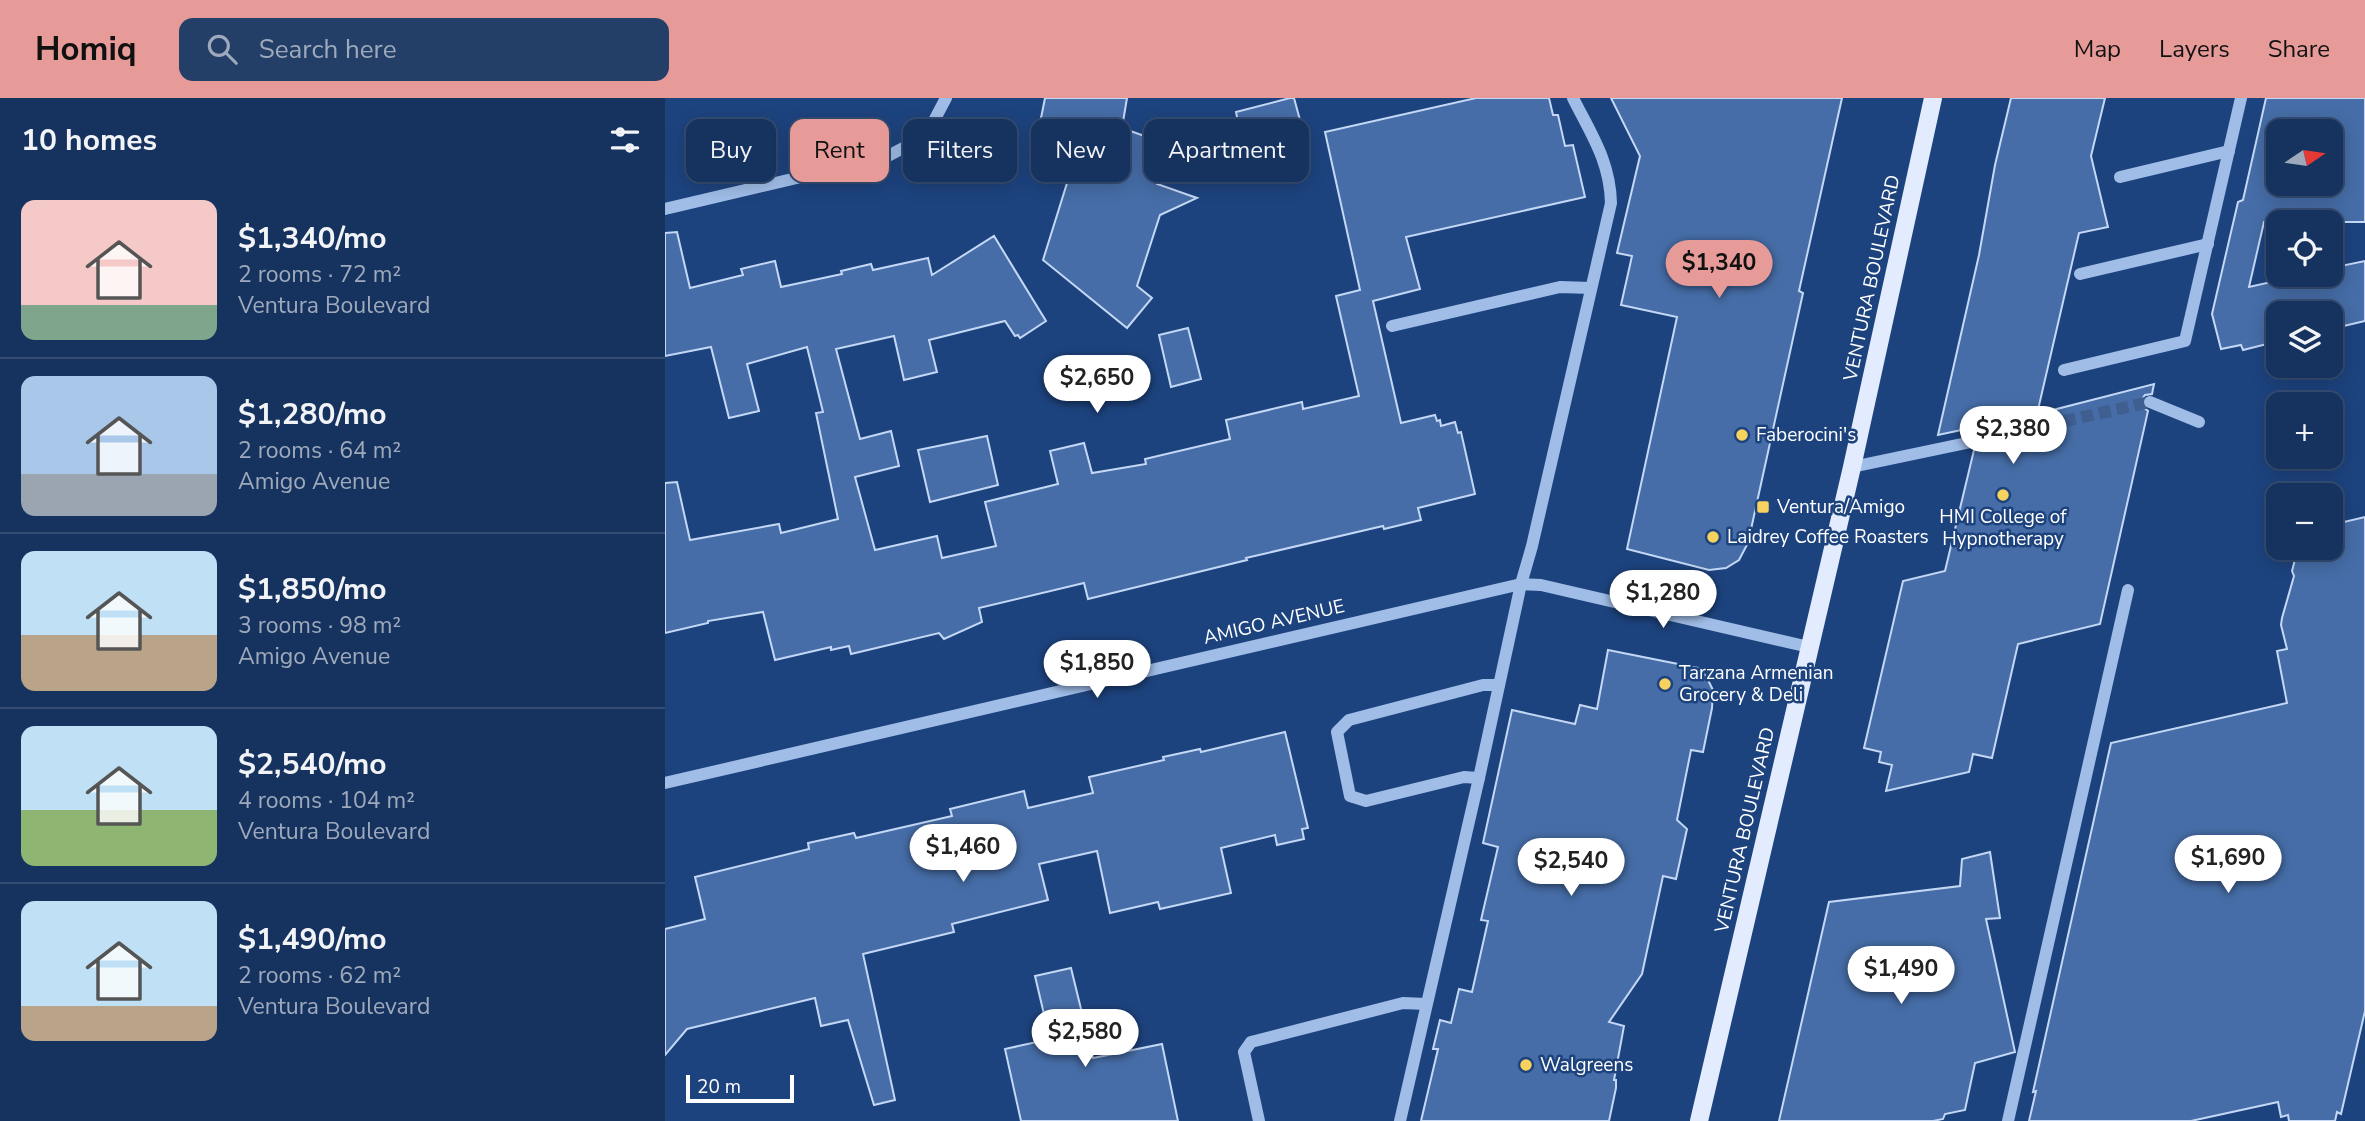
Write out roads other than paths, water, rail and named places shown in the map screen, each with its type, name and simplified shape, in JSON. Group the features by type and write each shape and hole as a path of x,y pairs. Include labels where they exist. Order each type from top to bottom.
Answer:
{"main road":[{"name":"VENTURA BOULEVARD","path":"1699,1121 1852,467 1933,98"}],"street":[{"path":"665,209 886,157 926,136 946,98"},
{"path":"1400,1121 1521,584 1611,203 1611,182 1605,160 1573,98"},
{"path":"2064,370 2185,341 2241,98"},
{"path":"2120,177 2229,151"},
{"path":"2080,274 2208,244"},
{"path":"1392,326 1560,287 1591,288"},
{"path":"2150,402 2199,422"},
{"path":"1852,467 1976,441"},
{"name":"AMIGO AVENUE","path":"665,783 1521,584 1541,585 1809,647"},
{"path":"2008,1121 2128,590"},
{"path":"1479,778 1464,776 1366,801 1350,796 1337,732 1349,720 1483,685 1499,685"},
{"path":"1259,1121 1244,1052 1251,1042 1403,1003 1426,1004"}],"tunnel":[{"path":"1976,441 2150,402"}],"place":[{"name":"Faberocini's","path":"1742,435"},
{"name":"HMI College of Hypnotherapy","path":"2003,495"},
{"name":"Ventura/Amigo","path":"1763,507"},
{"name":"Laidrey Coffee Roasters","path":"1713,537"},
{"name":"Tarzana Armenian Grocery & Deli","path":"1665,684"},
{"name":"Walgreens","path":"1526,1065"}]}
